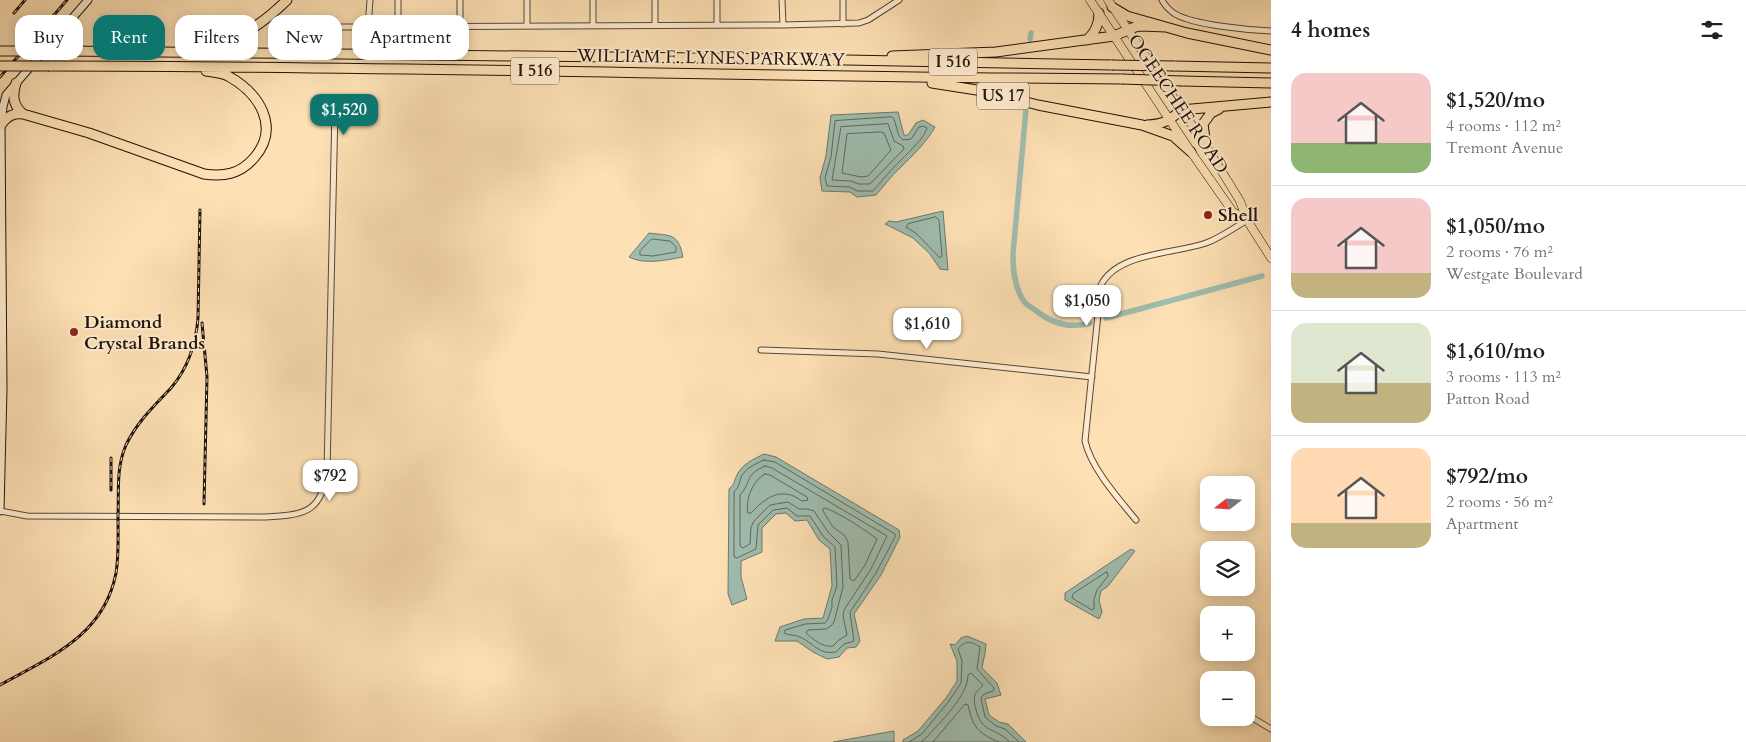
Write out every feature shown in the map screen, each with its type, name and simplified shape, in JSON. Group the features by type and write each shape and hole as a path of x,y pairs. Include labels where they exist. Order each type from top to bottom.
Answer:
{"highway":[{"path":"258,26 287,0"},
{"path":"1110,3 1127,16 1187,33 1271,50"},
{"path":"1087,40 1096,29 1099,13"},
{"path":"793,59 996,52 1114,36 1141,26 1166,27"},
{"name":"WILLIAM F. LYNES PARKWAY","path":"0,51 175,53"},
{"name":"WILLIAM F. LYNES PARKWAY","path":"258,54 793,59 1271,68"},
{"name":"WILLIAM F. LYNES PARKWAY","path":"0,66 186,66 884,78 1122,79 1271,83"},
{"path":"1,125 10,116 23,114 89,134 204,174 224,175 242,169 259,153 264,142 266,128 261,107 244,87 226,75 186,66"},
{"name":"US 17","path":"884,78 936,83 983,91 1038,105 1142,125 1173,136 1191,152"},
{"path":"16,83 14,99 16,107 23,114"},
{"path":"1142,125 1161,124 1170,120 1181,110 1271,102"},
{"path":"1206,146 1203,124 1211,114 1223,107"}],"main road":[{"name":"OGEECHEE ROAD","path":"1090,0 1191,152 1234,212 1247,220"},
{"name":"OGEECHEE ROAD","path":"1110,3 1206,146 1240,201 1247,220 1271,258"}],"street":[{"path":"88,0 6,95 2,107 3,389 0,511 27,516 265,517 289,516 301,513 316,504 325,487 327,472 335,109"},
{"path":"369,15 370,0"},
{"path":"398,0 398,15"},
{"path":"460,0 460,15"},
{"path":"527,0 527,26"},
{"path":"593,0 593,26"},
{"path":"655,0 655,24"},
{"path":"717,0 717,25"},
{"path":"782,0 783,25"},
{"path":"843,0 843,24"},
{"path":"469,27 843,24 859,23 868,20 899,0"},
{"path":"1162,0 1167,7 1180,17 1235,28 1271,30"},
{"path":"1136,520 1102,474 1088,451 1085,441 1101,285 1108,274 1116,268 1139,259 1207,243 1247,220"},
{"path":"761,350 878,354 1092,377"},
{"path":"1255,719 1271,729"}],"water":[{"path":"898,112 904,135 908,135 916,123 923,120 935,127 923,144 876,195 857,197 850,192 822,191 820,178 826,156 831,115"},
{"path":"943,211 948,270 940,269 930,254 913,238 885,224 889,221 896,222"},
{"path":"649,233 668,235 676,239 683,257 642,261 629,257"},
{"path":"764,454 776,457 899,530 900,537 881,575 854,614 860,641 856,647 847,648 839,657 827,659 797,641 775,641 780,627 804,619 823,618 832,586 830,549 819,540 807,520 795,521 786,513 776,514 762,528 762,552 741,561 741,577 747,599 732,605 728,594 729,489 734,484 742,468"},
{"path":"1131,549 1135,551 1108,586 1101,591 1099,600 1102,612 1099,619 1065,600 1065,593"},
{"path":"967,636 986,644 982,668 997,683 1001,695 985,699 989,715 999,722 1008,724 1026,742 903,742 903,740 918,731 946,698 957,681 957,661 950,644 955,645 961,638"},
{"path":"894,731 894,742 833,742"}],"waterway":[{"path":"1030,39 1031,33"},
{"path":"1026,109 1013,254 1016,283 1025,303 1041,315 1061,324 1082,325 1090,323"},
{"path":"1106,318 1262,276"}],"railway":[{"path":"14,13 25,0"},
{"path":"0,77 67,0"},
{"path":"0,685 38,665 72,642 87,629 100,613 110,595 117,566 119,480 123,454 130,437 182,372 190,355 195,337 198,318 200,210"},
{"path":"202,323 207,377 204,504"},
{"path":"111,458 111,490"}],"place":[{"name":"Shell","path":"1208,215"},
{"name":"Diamond Crystal Brands","path":"74,332"}]}
